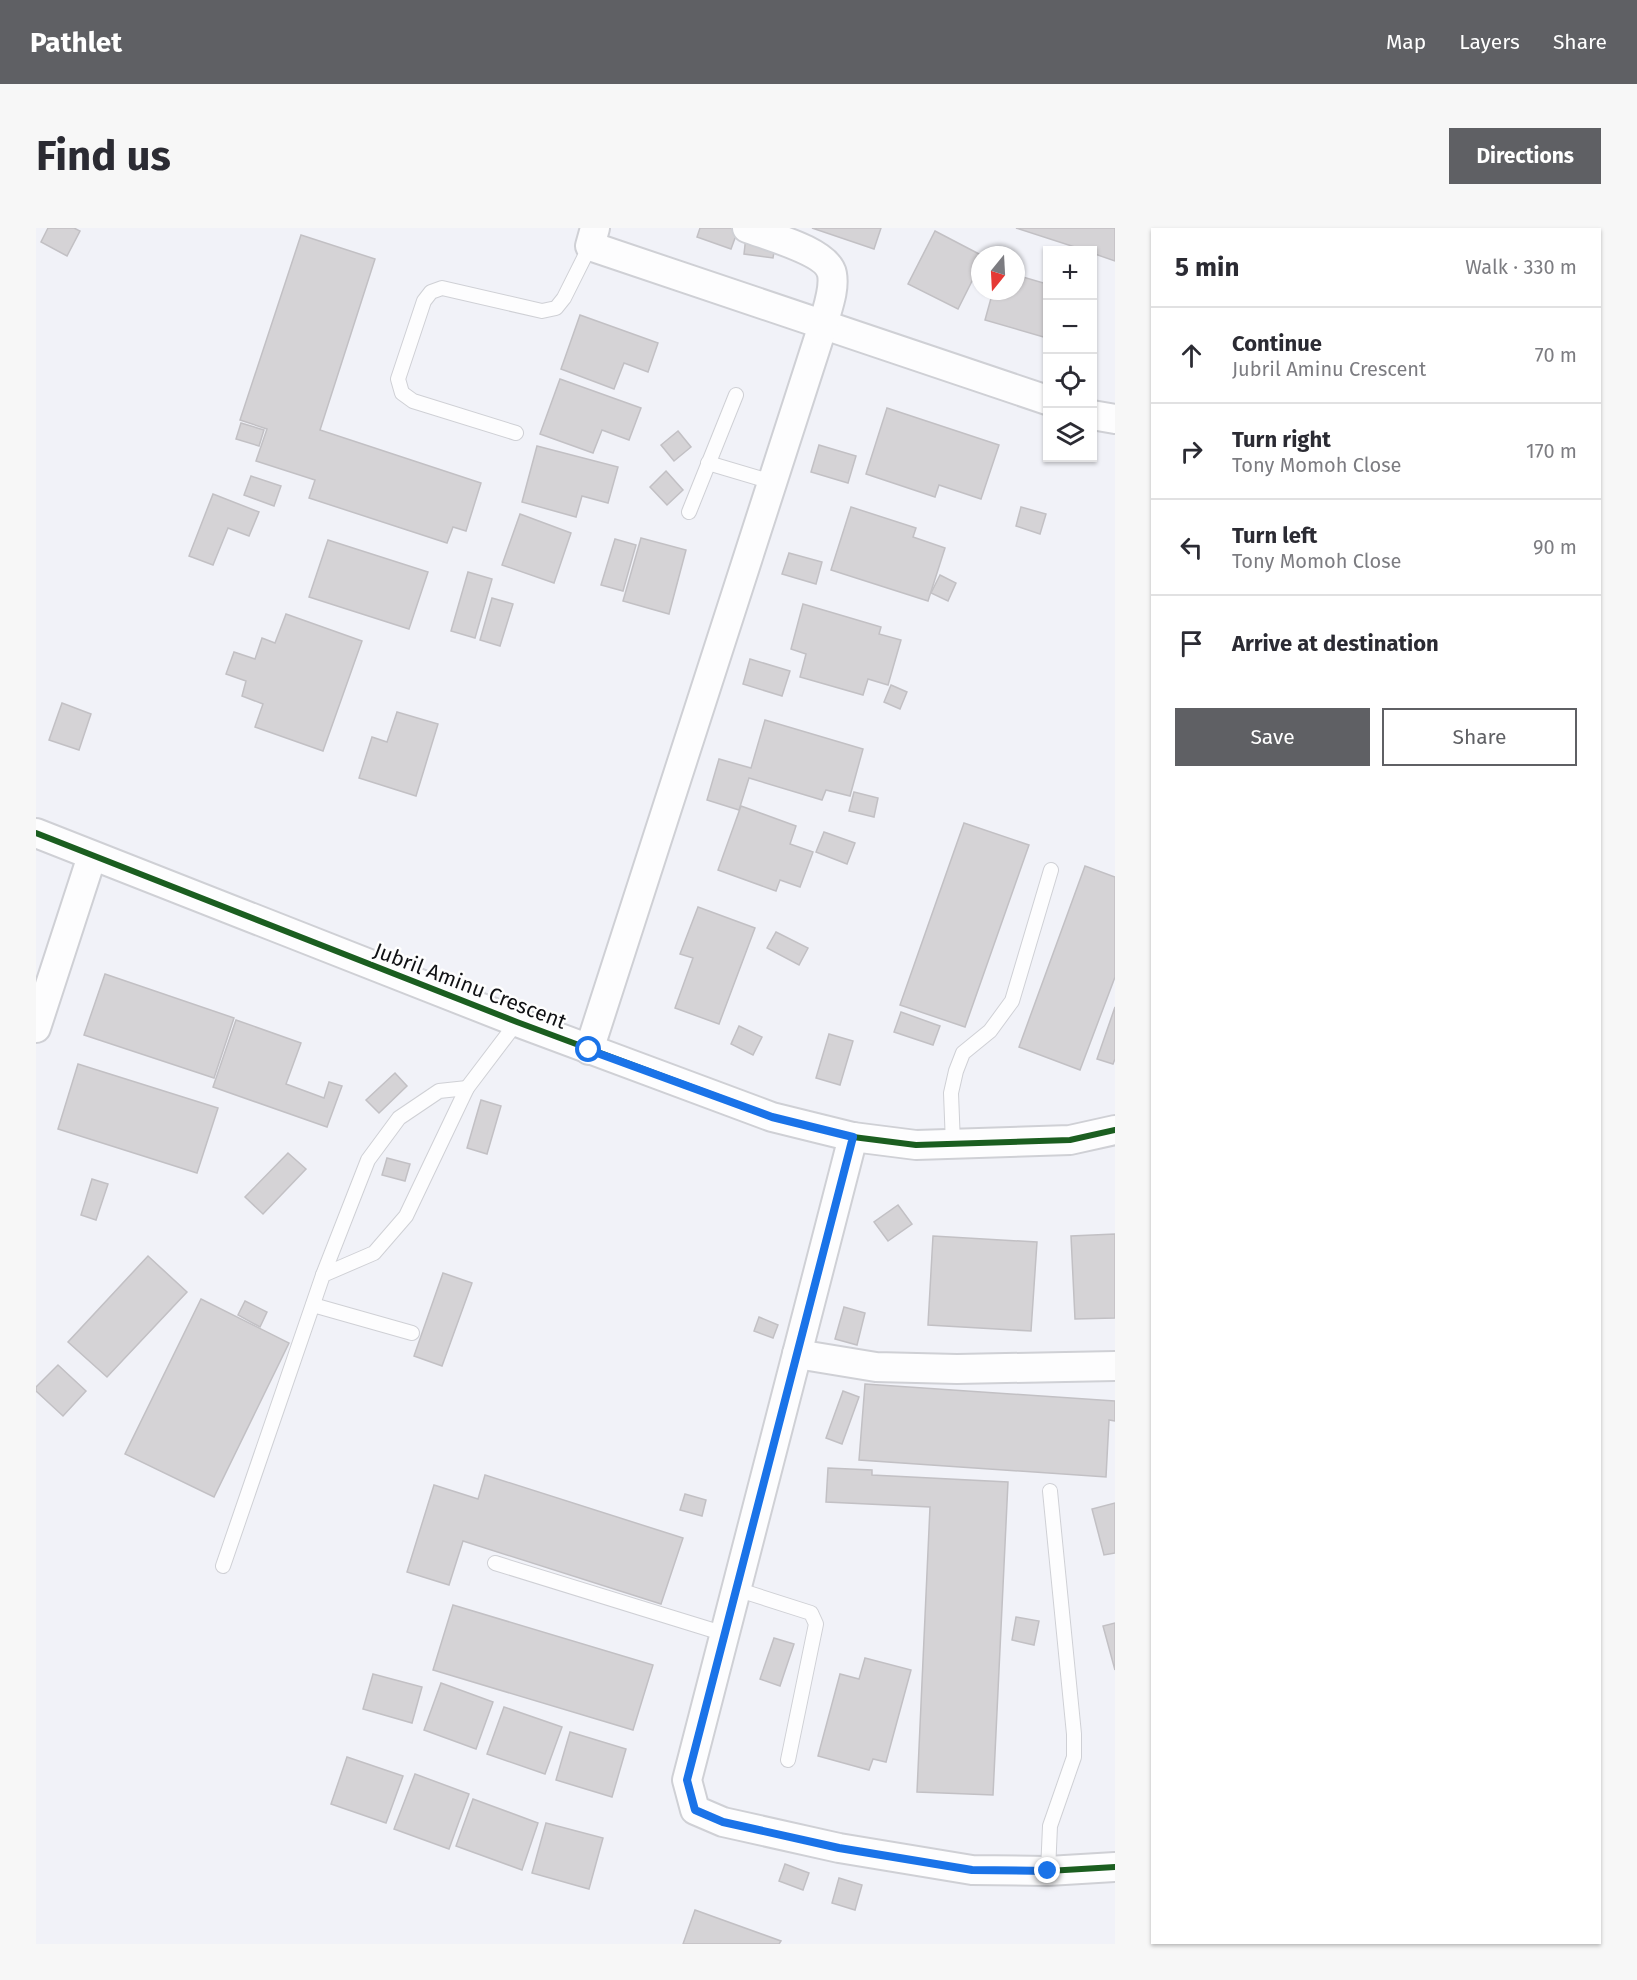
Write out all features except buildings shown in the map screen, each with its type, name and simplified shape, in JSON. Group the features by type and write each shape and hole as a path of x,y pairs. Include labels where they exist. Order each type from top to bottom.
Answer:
{"street":[{"path":"589,1050 823,325 833,284 832,271 823,259 807,250 747,228"},
{"path":"592,237 823,325 1043,399"},
{"path":"1097,416 1115,419"},
{"name":"Jubril Aminu Crescent","path":"36,833 589,1050 772,1117 853,1137 916,1145 1070,1140 1115,1130"},
{"path":"36,1028 92,856"},
{"path":"853,1137 687,1780 695,1810 723,1822 850,1850 972,1870 1048,1871 1115,1868"},
{"path":"797,1354 876,1367 957,1369 1115,1366"}],"lane":[{"path":"516,433 413,401 402,393 398,380 424,301 431,291 442,288 542,311 556,308 564,298 592,237"},
{"path":"689,512 736,395"},
{"path":"708,463 772,482"},
{"path":"953,1144 951,1093 963,1053 990,1031 1012,1001 1051,870"},
{"path":"323,1275 374,1253 406,1216 467,1088 517,1022"},
{"path":"223,1566 323,1275 368,1160 399,1118 439,1091 467,1088"},
{"path":"313,1305 412,1333"},
{"path":"1048,1871 1050,1826 1074,1757 1074,1734 1050,1491"},
{"path":"495,1563 725,1634"},
{"path":"736,1589 811,1613 816,1624 788,1760"}],"cycle path":[{"path":"36,833 517,1022 772,1117 853,1137 916,1145 1070,1140 1115,1130"},
{"path":"853,1137 687,1780 695,1810 723,1822 839,1848 972,1870 1048,1871 1115,1867"}],"route":[{"path":"589,1050 772,1117 853,1137 687,1780 695,1810 723,1822 839,1848 972,1870 1048,1871"}]}
